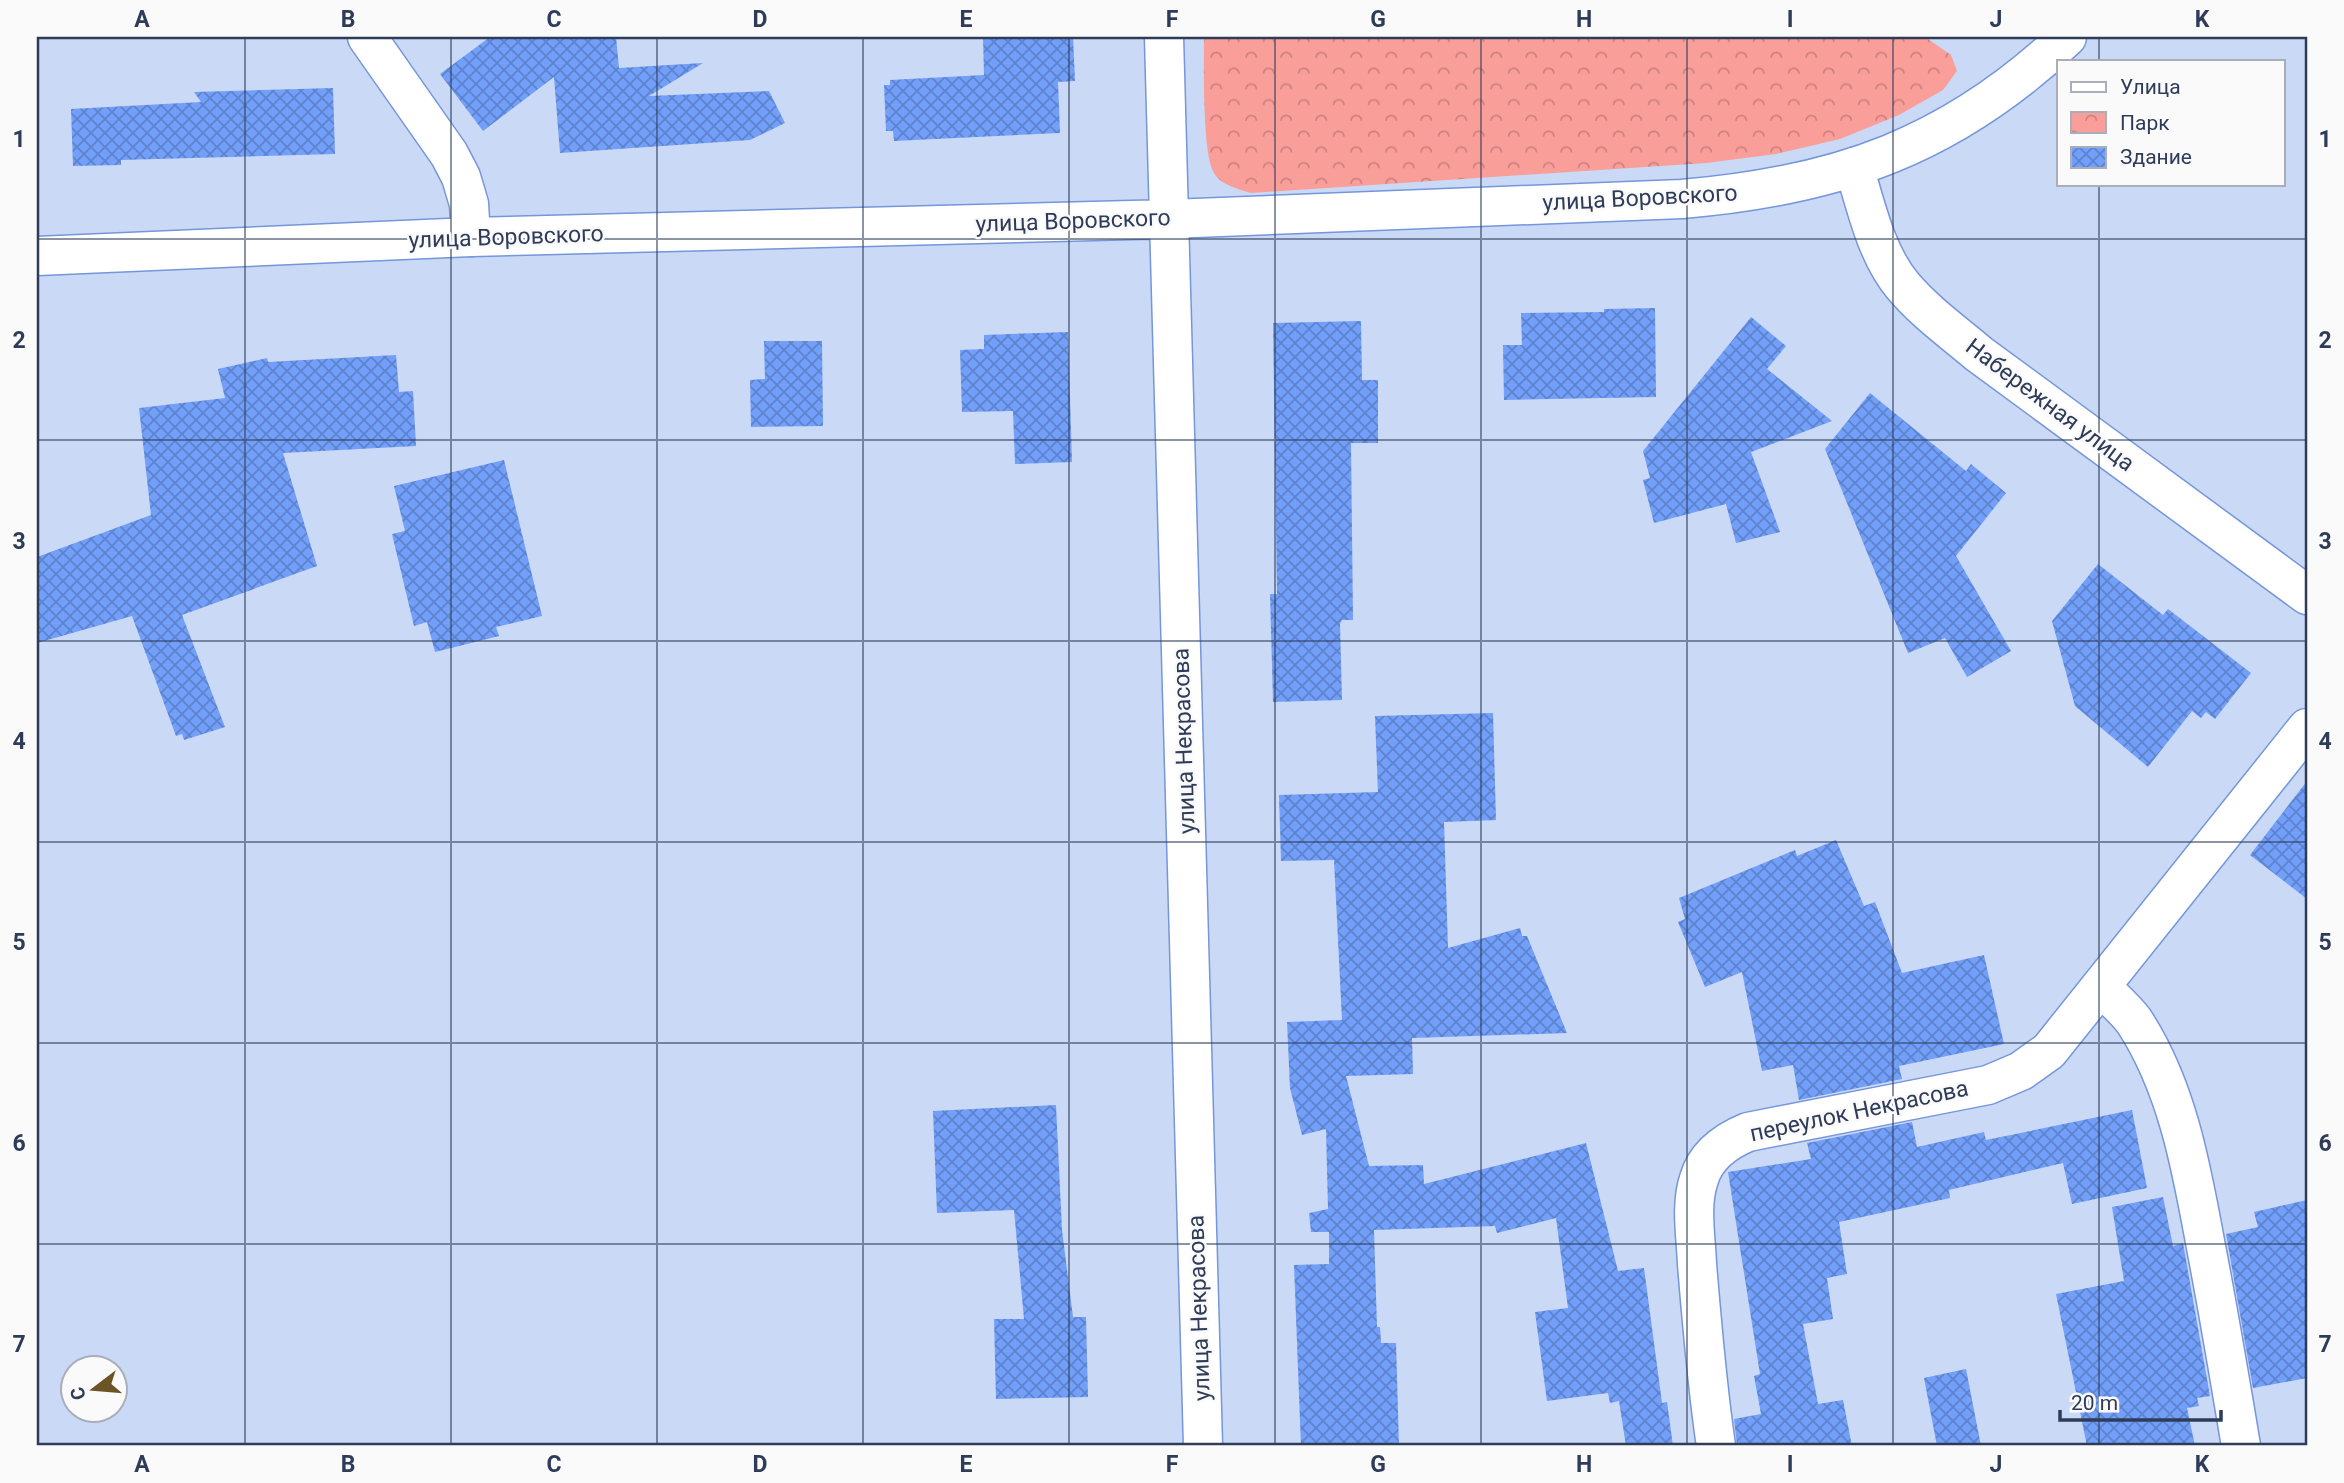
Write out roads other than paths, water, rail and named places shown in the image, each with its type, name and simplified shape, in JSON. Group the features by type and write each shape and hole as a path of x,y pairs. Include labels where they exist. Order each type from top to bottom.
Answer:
{"street":[{"path":"368,37 449,154 461,177 469,204 471,237"},
{"name":"улица Некрасова","path":"1164,37 1203,1446"},
{"name":"улица Воровского","path":"37,256 471,237 1170,219 1682,199 1778,187 1854,167 1927,139 1962,120 2067,37"},
{"name":"Набережная улица","path":"1854,167 1874,230 1887,260 1901,285 1934,317 1979,354 2307,595"},
{"name":"переулок Некрасова","path":"1716,1446 1700,1311 1694,1213 1698,1179 1710,1156 1732,1139 1748,1132 1988,1085 2021,1071 2049,1051 2307,728"},
{"path":"2101,987 2133,1019 2155,1058 2173,1104 2192,1171 2241,1446"}]}
